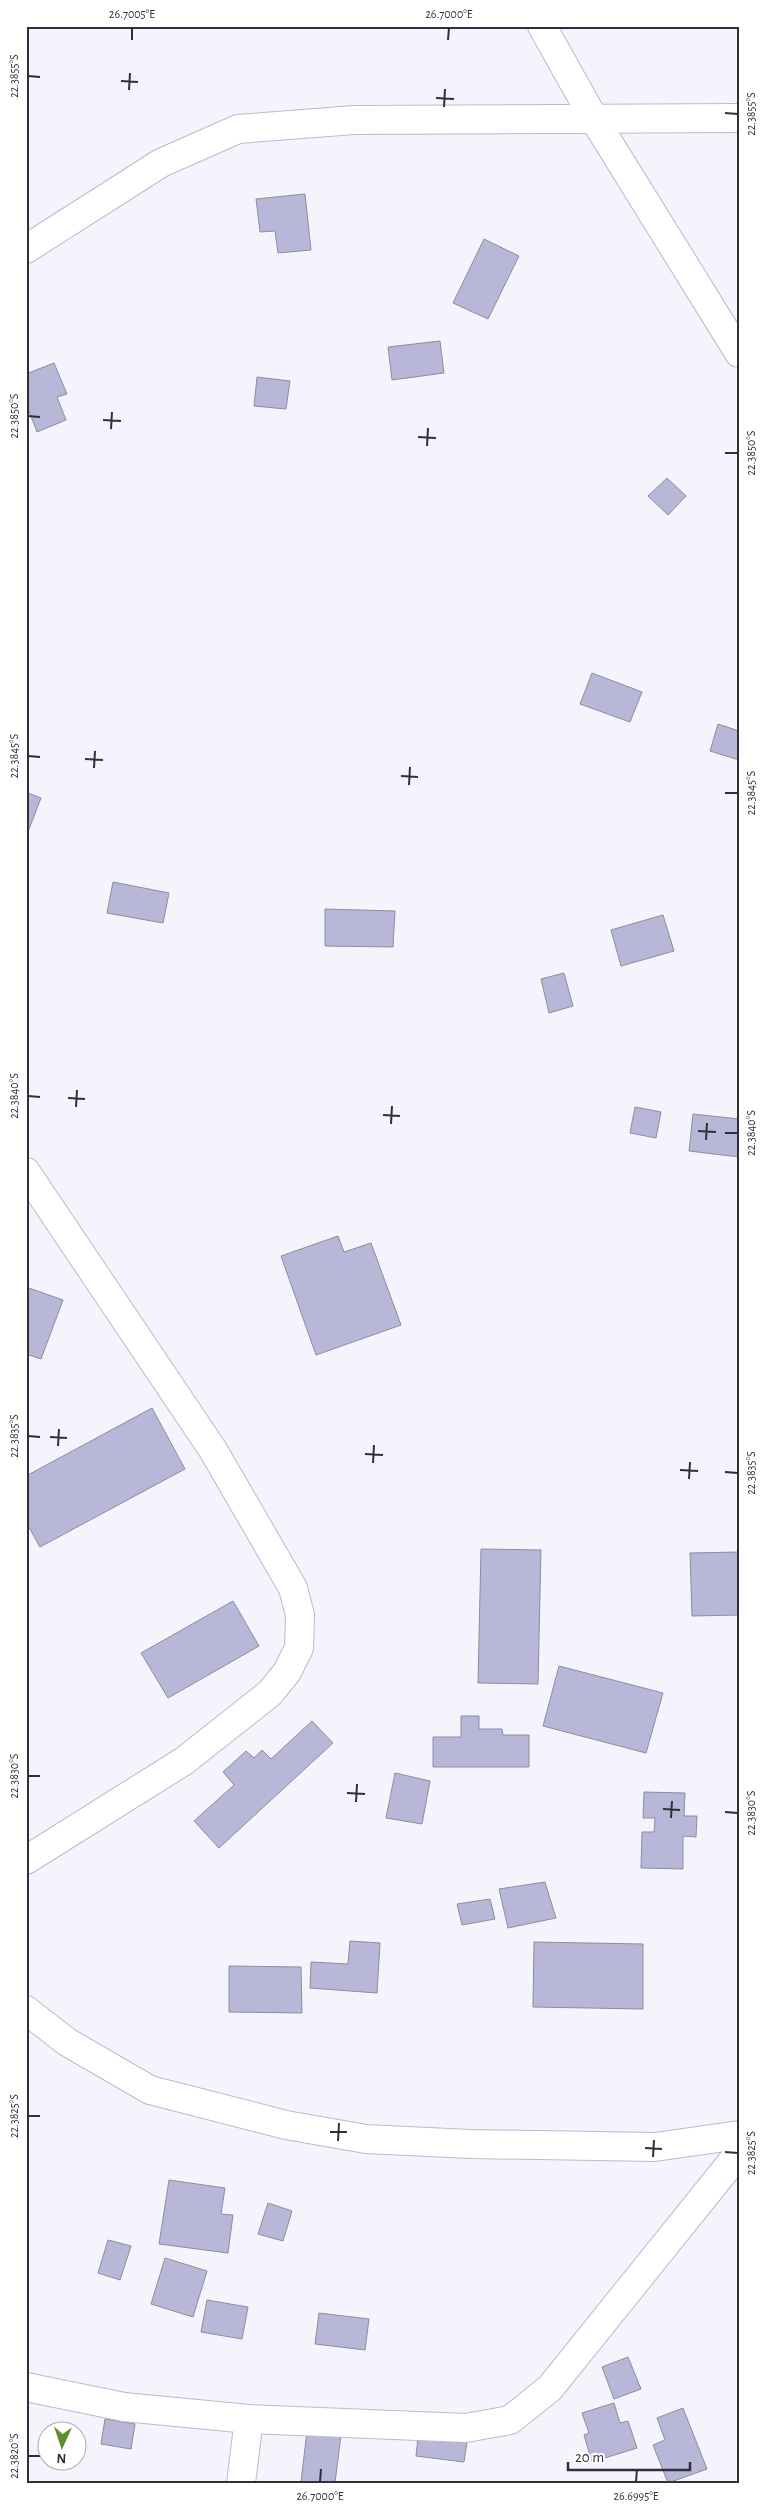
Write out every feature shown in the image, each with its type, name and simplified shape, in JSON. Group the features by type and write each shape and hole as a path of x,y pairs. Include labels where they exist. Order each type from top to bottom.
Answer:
{"street":[{"path":"542,26 594,119 739,353"},
{"path":"26,249 161,163 238,129 354,120 739,118"},
{"path":"26,1172 213,1450 293,1588 300,1615 298,1648 286,1672 270,1693 184,1761 26,1860"},
{"path":"26,2010 67,2042 150,2090 286,2125 366,2139 470,2144 655,2147 739,2135"},
{"path":"26,2387 124,2407 249,2419 466,2428 510,2420 550,2388 739,2152"},
{"path":"241,2483 249,2419"}],"building":[{"path":"305,194 311,250 278,253 275,231 260,232 256,199"},
{"path":"484,239 519,256 488,319 453,303"},
{"path":"440,341 444,373 392,380 388,347"},
{"path":"54,363 67,394 57,397 66,420 37,432 26,403 26,374"},
{"path":"257,377 290,381 286,409 254,406"},
{"path":"667,478 686,496 668,515 648,496"},
{"path":"592,673 642,692 630,722 580,704"},
{"path":"718,724 739,731 739,760 710,751"},
{"path":"26,792 41,798 26,837"},
{"path":"113,882 169,893 163,923 107,913"},
{"path":"325,909 395,911 393,947 325,946"},
{"path":"663,915 674,951 621,966 611,930"},
{"path":"564,973 573,1006 549,1013 541,979"},
{"path":"635,1107 661,1112 656,1138 630,1133"},
{"path":"693,1114 739,1119 739,1157 689,1151"},
{"path":"338,1236 344,1252 371,1243 401,1325 316,1355 281,1256"},
{"path":"26,1287 63,1300 41,1359 26,1354"},
{"path":"152,1408 185,1469 40,1547 26,1522 26,1476"},
{"path":"481,1549 541,1550 538,1684 478,1683"},
{"path":"739,1552 739,1615 692,1616 690,1553"},
{"path":"233,1601 259,1646 168,1698 141,1653"},
{"path":"559,1666 663,1693 646,1753 543,1726"},
{"path":"461,1716 479,1716 479,1729 502,1729 503,1735 529,1735 529,1767 433,1767 433,1737 461,1737"},
{"path":"312,1721 333,1743 219,1848 194,1821 234,1785 223,1772 246,1751 254,1758 262,1750 271,1759"},
{"path":"395,1773 430,1781 422,1824 386,1818"},
{"path":"644,1792 685,1793 684,1816 697,1816 696,1837 683,1836 683,1869 641,1868 642,1832 654,1832 655,1818 643,1818"},
{"path":"545,1882 556,1918 508,1928 499,1889"},
{"path":"490,1899 495,1919 462,1925 457,1904"},
{"path":"350,1941 380,1943 377,1993 310,1988 311,1962 348,1964"},
{"path":"534,1942 643,1944 643,2009 533,2007"},
{"path":"229,1966 301,1967 302,2013 229,2012"},
{"path":"169,2180 225,2188 221,2214 233,2215 228,2253 159,2244"},
{"path":"268,2203 292,2211 283,2241 258,2234"},
{"path":"108,2240 131,2246 120,2280 98,2273"},
{"path":"165,2258 207,2271 193,2317 151,2304"},
{"path":"207,2300 248,2307 242,2339 201,2332"},
{"path":"319,2313 369,2319 365,2350 315,2344"},
{"path":"628,2357 641,2389 614,2399 602,2367"},
{"path":"614,2403 620,2423 628,2421 637,2448 592,2462 584,2435 589,2433 582,2413"},
{"path":"683,2408 707,2469 668,2483 653,2445 665,2440 657,2418"},
{"path":"105,2419 135,2424 131,2449 101,2444"},
{"path":"419,2429 468,2435 464,2462 416,2456"},
{"path":"307,2431 341,2435 335,2483 301,2482"}]}
